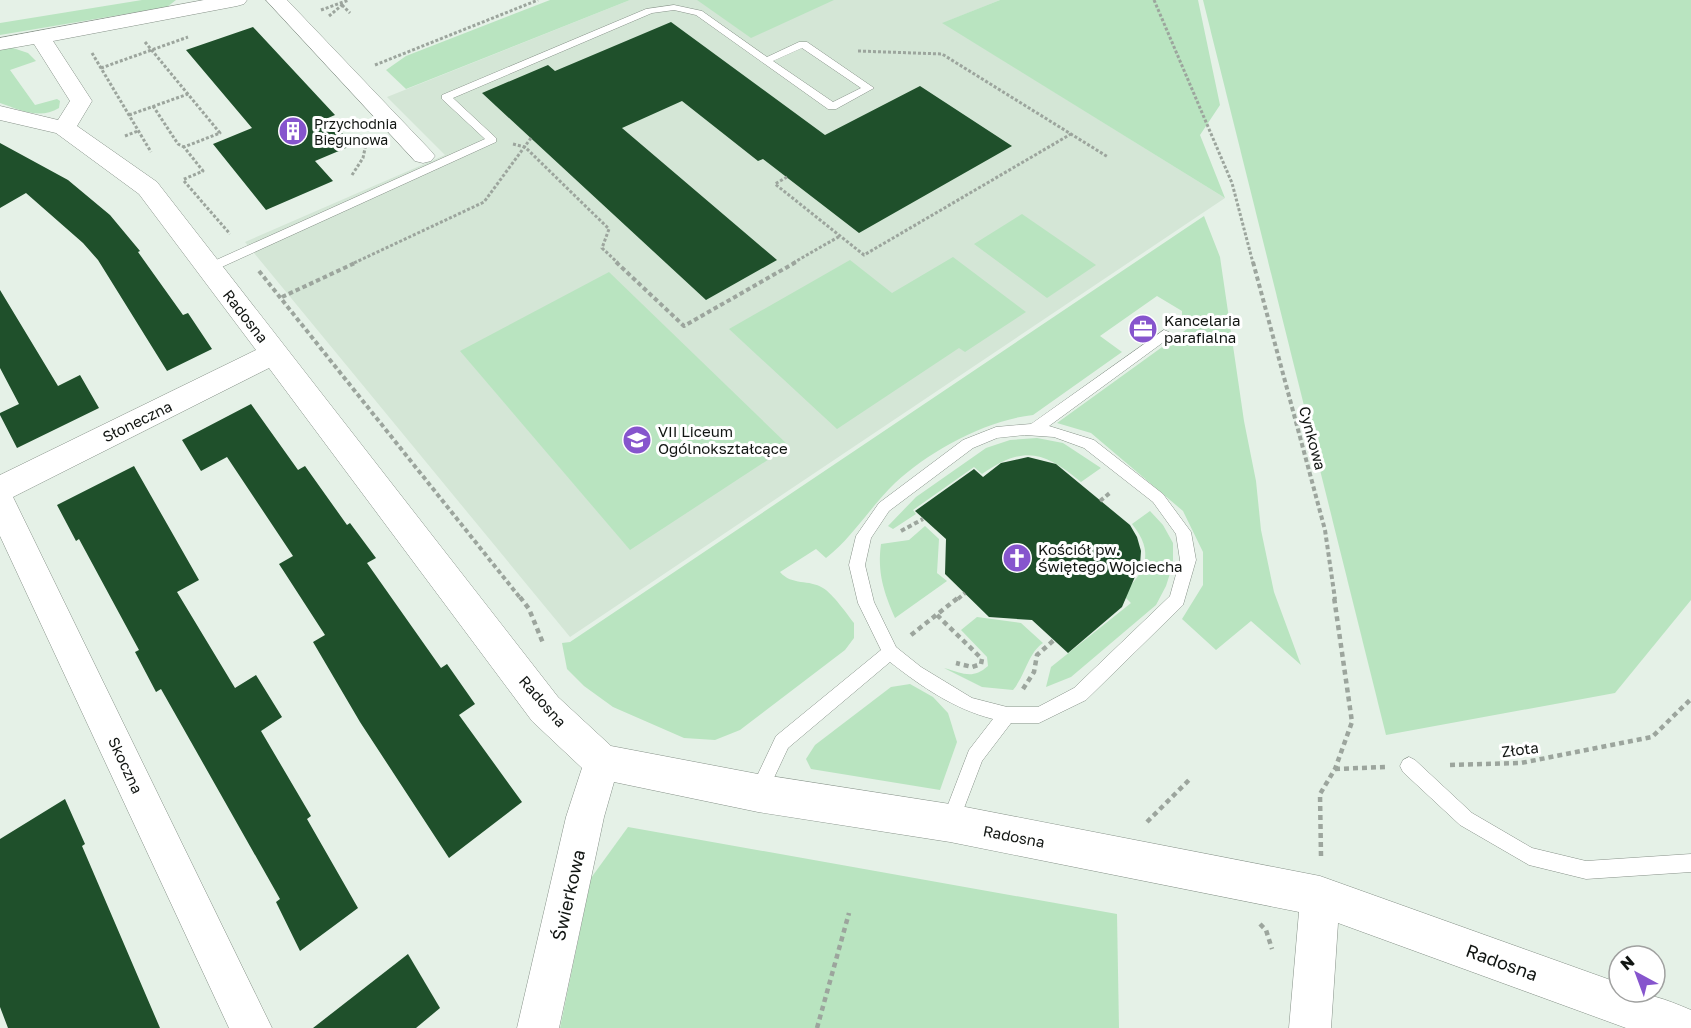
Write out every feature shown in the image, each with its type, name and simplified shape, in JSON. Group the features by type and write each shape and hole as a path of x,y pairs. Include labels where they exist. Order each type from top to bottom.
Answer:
{"street":[{"path":"0,44 237,0"},
{"path":"276,0 423,156"},
{"path":"40,38 81,101 64,128"},
{"name":"Radosna","path":"0,112 64,128 148,188 545,709 602,762 758,793 950,823 1320,896 1684,1028"},
{"name":"Słoneczna","path":"0,489 275,353"},
{"name":"Skoczna","path":"0,501 251,1028"},
{"name":"Świerkowa","path":"538,1028 585,817 602,762"},
{"path":"1310,1028 1320,896"}],"lane":[{"path":"209,268 492,140 446,97 649,11 669,6 687,8 699,13 766,61 832,107 869,88 803,44 766,61"},
{"path":"1033,430 1164,335"},
{"path":"1033,430 1054,432 1089,444 1158,498 1183,532 1188,560 1178,600 1080,694 1039,715 1007,715 968,705 915,672 890,651 867,603 857,565 864,536 884,507 968,444 996,433 1033,430"},
{"path":"758,793 782,742 890,651"},
{"path":"950,823 975,756 1007,715"},
{"path":"1409,766 1466,819 1529,856 1586,870 1691,863"}],"path":[{"path":"313,13 349,0"},
{"path":"346,76 538,0"},
{"name":"Cynkowa","path":"1154,0 1232,183 1325,530 1352,722 1335,769 1320,794 1320,896"},
{"path":"342,5 350,13"},
{"path":"139,35 220,133 184,147"},
{"path":"101,68 192,36"},
{"path":"812,50 942,54 1107,157"},
{"path":"129,115 188,94"},
{"path":"349,177 359,170 367,145 366,128 361,113 363,94"},
{"path":"153,106 178,144 184,147 203,171 182,180"},
{"path":"787,177 775,184 864,255 1071,134"},
{"path":"282,297 484,202 531,138"},
{"path":"525,147 609,230 602,248 684,326 840,236"},
{"path":"912,526 923,519"},
{"path":"909,636 965,593"},
{"path":"937,615 982,658 981,664 972,667 951,662"},
{"path":"1034,672 1037,655 1054,640"},
{"name":"Złota","path":"1335,769 1521,763 1652,737 1691,699"},
{"path":"1146,824 1191,778"},
{"path":"817,1028 849,913"}],"shaded area":[{"name":"VII Liceum Ogólnokształcące","path":"630,0 1000,0 943,23 1225,198 570,637 245,242 445,155 387,97"}],"green space":[{"path":"142,0 176,0 167,7 0,35 0,23"},
{"path":"550,0 630,0 406,89 386,70 406,56"},
{"path":"697,0 834,0 751,38"},
{"path":"1000,0 1198,0 1220,105 1200,135 1225,198 942,23"},
{"path":"1203,0 1691,0 1691,600 1615,693 1386,735"},
{"path":"13,48 28,53 36,61 10,70 35,105 57,99 60,101 59,108 52,112 37,114 0,103 0,49"},
{"path":"1022,214 1096,265 1047,298 974,244"},
{"path":"1204,216 1220,257 1244,421 1256,481 1261,530 1274,592 1301,665 1251,621 1216,650 1182,619 1203,585 1203,552 1183,511 1091,433 1057,423 1194,324 1182,316 1182,311 1157,296 1100,336 1122,352 1033,415 996,423 941,449 895,483 845,541 826,558 816,549 780,572 790,579 818,585 827,591 854,623 854,638 845,650 740,730 715,740 684,738 613,707 584,686 567,669 562,643 570,642"},
{"path":"953,257 1026,312 965,352 959,348 837,429 729,329 850,260 892,293"},
{"path":"609,272 789,446 630,550 460,351"},
{"path":"1037,438 1063,443 1101,468 1081,482 1056,464 1033,455 1010,459 982,474 974,467 913,510 916,514 893,529 888,526 916,497 986,448 1010,440"},
{"path":"1150,511 1163,525 1173,543 1173,564 1166,586 1156,605 1071,677 1046,687 1051,667 1131,603 1122,594 1137,578 1145,561 1144,544 1132,524"},
{"path":"925,526 939,539 937,573 947,581 895,618 882,582 881,544 909,540"},
{"path":"977,617 1021,623 1043,643 1030,659 1013,690 982,687 944,668 972,674 988,666 987,657 961,630"},
{"path":"910,684 933,697 948,713 957,742 940,790 811,769 806,759 815,745 891,687"},
{"path":"628,827 1117,914 1119,1028 560,1028 591,878"}],"building":[{"path":"671,22 825,135 920,86 1012,146 859,233 763,159 758,161 682,101 622,128 777,260 706,300 482,93 548,65 555,71"},
{"name":"Przychodnia Biegunowa","path":"253,27 335,115 328,118 353,145 315,161 333,181 266,210 213,144 252,128 186,50"},
{"path":"0,143 68,180 110,215 140,251 138,252 183,315 188,313 212,349 167,371 98,260 83,243 26,193 0,208"},
{"path":"0,290 58,386 80,375 99,408 17,448 0,415 19,404 0,368"},
{"path":"251,404 298,470 305,466 347,525 350,523 376,558 367,563 441,668 447,664 475,704 459,715 522,802 449,858 360,722 313,642 325,635 279,564 293,556 227,457 201,471 182,440"},
{"name":"Kościół pw. Świętego Wojciecha","path":"1028,457 1056,464 1130,525 1141,551 1140,565 1122,607 1068,653 1032,620 989,617 945,574 946,539 915,511 974,469 983,477 1001,463"},
{"path":"134,466 199,580 177,592 235,688 256,675 282,717 261,731 311,816 307,819 358,908 300,951 276,902 280,899 161,689 156,692 135,652 139,650 79,539 76,541 57,505"},
{"path":"65,799 85,844 82,846 160,1028 8,1028 0,1007 0,839"},
{"path":"408,954 440,1008 416,1028 313,1028"}],"place":[{"name":"Przychodnia Biegunowa","path":"293,131"},
{"name":"Kancelaria parafialna","path":"1143,329"},
{"name":"VII Liceum Ogólnokształcące","path":"637,440"},
{"name":"Kościół pw. Świętego Wojciecha","path":"1017,558"}]}
